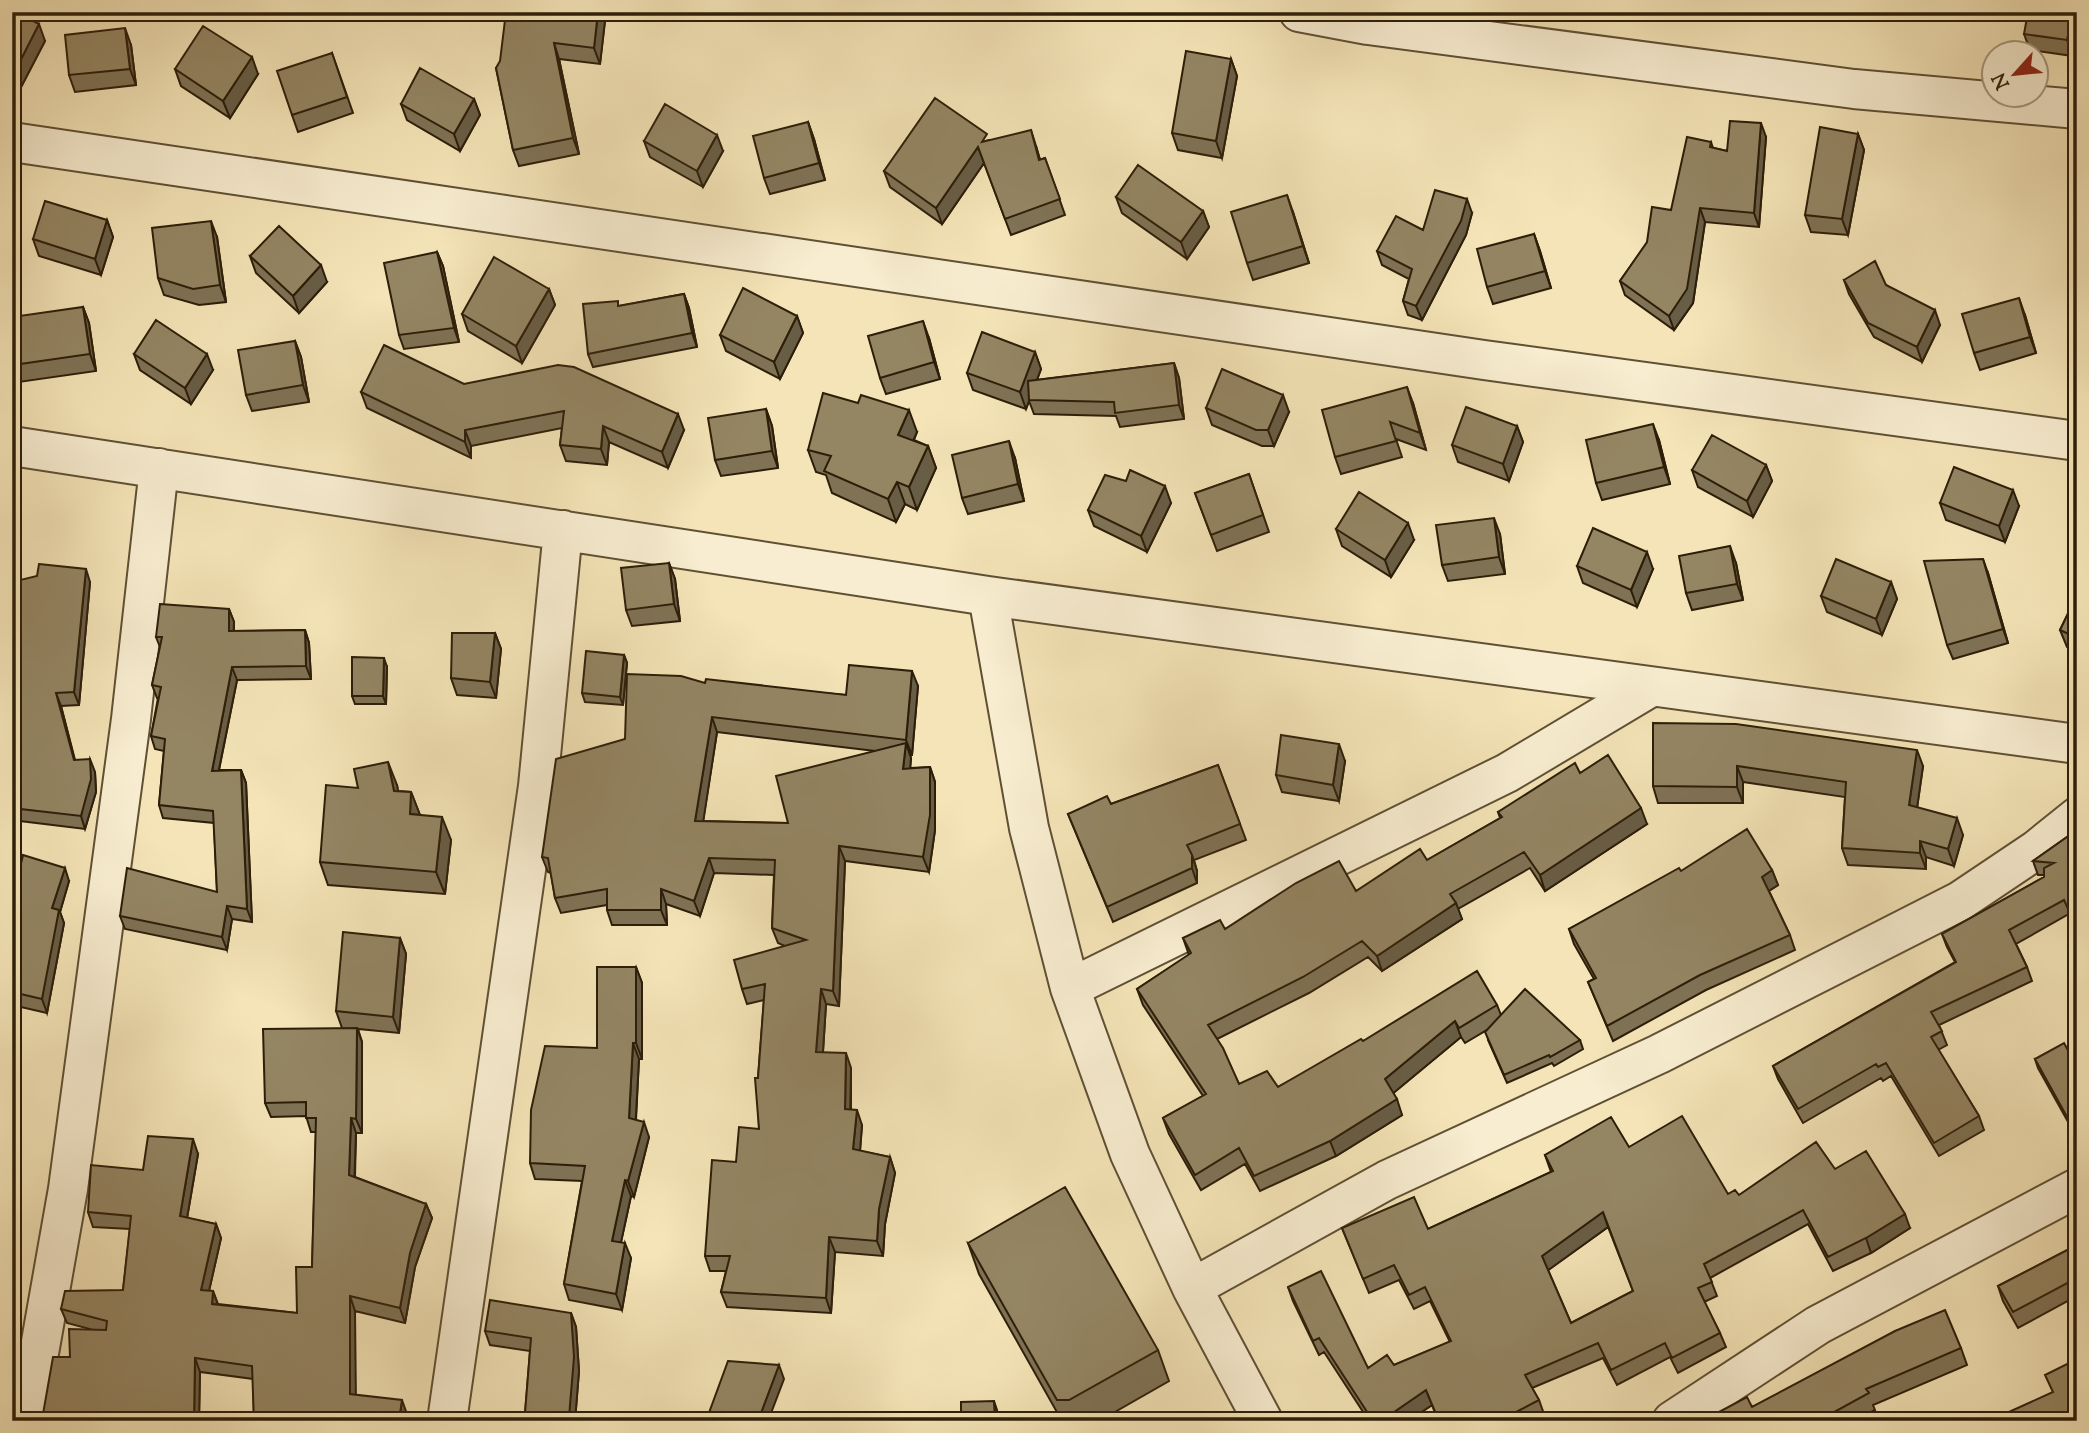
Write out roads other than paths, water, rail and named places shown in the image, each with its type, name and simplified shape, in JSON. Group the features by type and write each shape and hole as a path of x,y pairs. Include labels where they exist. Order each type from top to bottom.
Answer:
{"street":[{"path":"1298,12 1368,25 1854,89 2077,109"},
{"path":"12,142 1471,358 2077,441"},
{"path":"12,446 988,596 2077,744"},
{"path":"27,1421 70,1175 131,719 159,468"},
{"path":"447,1421 538,786 563,530"},
{"path":"988,596 1029,828 1070,988 1129,1154 1192,1288 1263,1421"},
{"path":"1070,988 1483,785 1578,733 1651,687"},
{"path":"1192,1288 1387,1180 1659,1054 1960,901 2036,850 2077,817"},
{"path":"1672,1421 1818,1325 2077,1188"}]}
